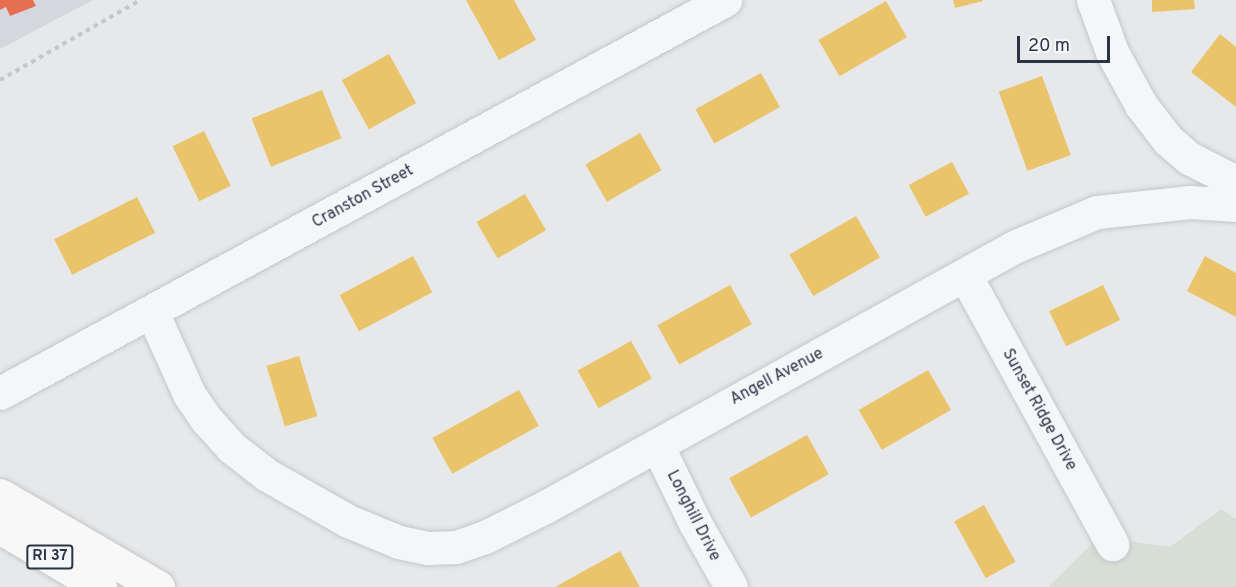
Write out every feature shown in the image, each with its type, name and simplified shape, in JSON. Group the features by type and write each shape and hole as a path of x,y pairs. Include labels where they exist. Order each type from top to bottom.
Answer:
{"highway":[{"path":"0,495 158,587"},
{"name":"RI 37","path":"0,526 100,587"}],"street":[{"name":"Cranston Street","path":"0,393 725,0"},
{"path":"1093,0 1117,61 1141,105 1168,140 1189,158 1236,182"},
{"name":"Angell Avenue","path":"152,312 189,394 206,419 231,447 267,475 327,509 399,542 428,548 456,547 484,537 545,507 1014,247 1097,212 1190,202 1236,205"},
{"name":"Sunset Ridge Drive","path":"965,275 1112,544"},
{"name":"Longhill Drive","path":"657,445 695,523 731,587"}],"path":[{"path":"0,80 140,0"}],"shaded area":[{"path":"0,0 93,0 0,49"},
{"path":"1221,509 1236,519 1236,587 1048,587 1099,537 1170,547"}],"building: Homes":[{"path":"466,0 514,0 536,40 499,60"},
{"path":"953,0 983,0 983,1 955,8"},
{"path":"1152,0 1194,0 1195,9 1152,12"},
{"path":"886,1 907,37 839,76 818,40"},
{"path":"1220,34 1236,47 1236,107 1191,72"},
{"path":"389,54 416,103 369,129 342,80"},
{"path":"761,73 780,107 714,143 695,109"},
{"path":"1042,76 1071,155 1028,171 999,92"},
{"path":"322,90 341,138 271,167 252,118"},
{"path":"204,131 231,186 199,201 173,146"},
{"path":"640,133 662,170 607,202 585,164"},
{"path":"952,162 969,194 926,217 909,185"},
{"path":"525,194 546,230 498,258 477,222"},
{"path":"137,197 155,233 72,275 54,239"},
{"path":"856,216 880,258 813,296 789,254"},
{"path":"413,256 432,292 359,331 340,295"},
{"path":"1205,256 1236,273 1236,317 1187,291"},
{"path":"730,285 752,324 679,365 657,325"},
{"path":"1103,285 1120,320 1066,346 1049,311"},
{"path":"631,341 652,379 598,408 578,371"},
{"path":"299,356 317,416 285,426 266,366"},
{"path":"928,370 951,410 882,450 859,410"},
{"path":"519,390 539,426 452,474 432,438"},
{"path":"807,435 829,474 751,518 729,478"},
{"path":"984,505 1016,562 986,578 954,521"},
{"path":"620,551 640,587 555,587"}],"building: Shops":[{"path":"0,0 33,0 36,6 10,16 6,7 0,10"}]}
